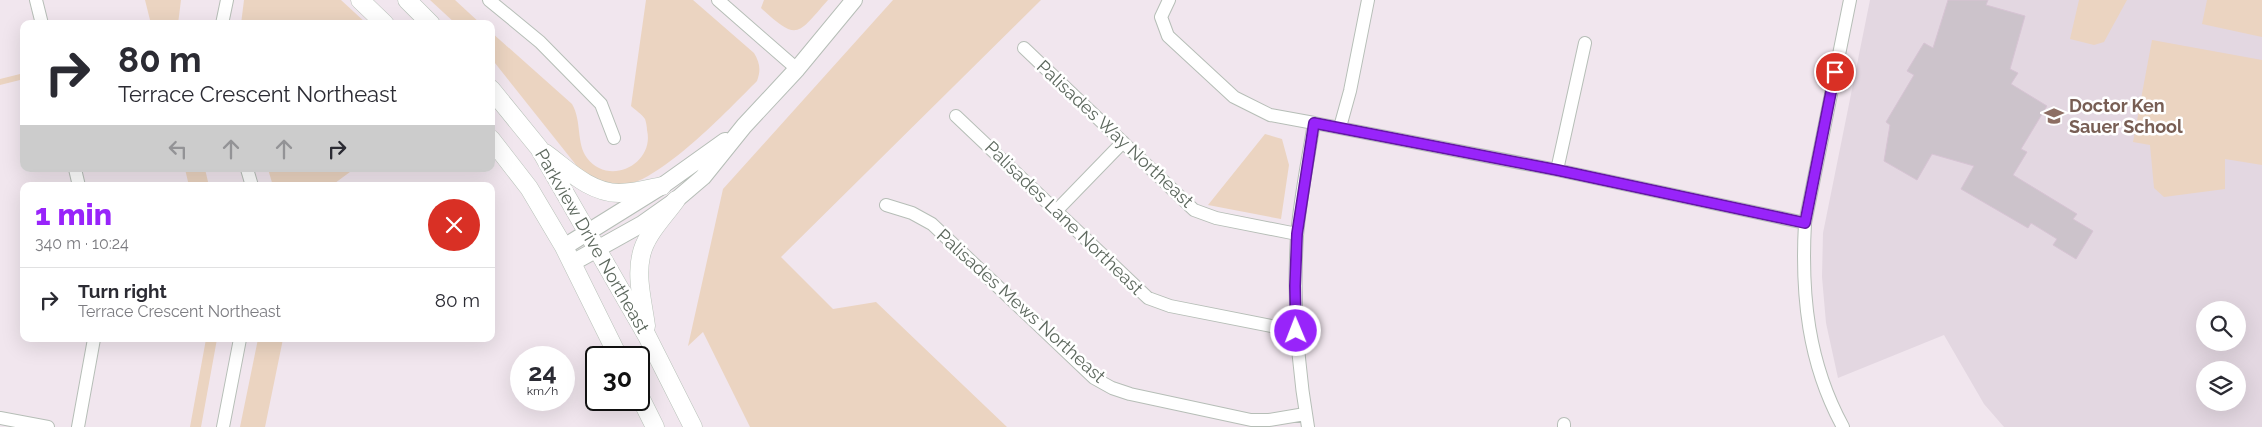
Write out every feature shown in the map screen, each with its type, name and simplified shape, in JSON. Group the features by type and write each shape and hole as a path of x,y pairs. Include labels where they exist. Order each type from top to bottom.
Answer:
{"main road":[{"path":"360,0 381,20"},
{"path":"407,0 427,20"},
{"name":"Parkview Drive Northeast","path":"495,94 539,148 647,336 693,427"},
{"name":"Parkview Drive Northeast","path":"495,144 529,188 564,247 613,346"},
{"path":"539,148 588,185 604,191 618,194 662,186"},
{"path":"647,336 639,273 641,256 653,230 676,200"},
{"path":"647,411 655,427"}],"street":[{"path":"36,0 41,20"},
{"path":"223,20 227,0"},
{"path":"490,0 540,42 601,104 614,138"},
{"path":"718,0 797,69"},
{"path":"572,263 642,224 676,200 703,177 744,126 797,69 854,0"},
{"path":"1169,0 1161,17 1168,36 1234,97 1254,109 1270,115 1557,170 1805,223"},
{"path":"1340,127 1368,0"},
{"path":"1843,427 1825,390 1814,356 1803,285 1805,223 1850,0"},
{"path":"1557,170 1585,43"},
{"name":"Palisades Way Northeast","path":"1024,48 1194,210 1216,218 1297,234"},
{"name":"Palisades Lane Northeast","path":"956,116 1148,298 1164,304 1296,331"},
{"path":"1308,427 1296,331 1295,286 1297,234 1314,123"},
{"path":"564,247 662,186 744,126"},
{"path":"1057,210 1123,142"},
{"name":"Palisades Mews Northeast","path":"886,205 912,213 932,224 1094,378 1112,388 1130,394 1251,420 1270,420 1306,414"},
{"path":"78,427 93,342"},
{"path":"223,427 239,342"},
{"path":"0,418 48,427"}],"shaded area":[{"path":"145,0 181,0 178,20 150,20"},
{"path":"244,0 341,0 363,20 242,20"},
{"path":"430,0 455,0 477,20 452,20"},
{"path":"646,0 693,0 754,53 759,63 757,81 711,127 671,161 651,174 633,183 617,186 599,182 584,175 495,63 495,36 572,104 577,118 581,146 587,158 596,167 607,171 618,171 628,168 644,153 648,142 645,119 631,106"},
{"path":"764,0 828,0 803,27 797,30 790,30 773,19 761,8"},
{"path":"893,0 1041,0 781,257 833,309 876,302 1007,427 750,427 703,332 688,346 723,189"},
{"name":"Doctor Ken Sauer School","path":"1870,0 2262,0 2262,427 2004,427 1984,404 1944,335 1838,378 1826,323 1822,277 1823,233"},
{"path":"2079,0 2127,0 2104,42 2094,45 2070,39"},
{"path":"2207,0 2262,0 2262,37 2202,24"},
{"path":"2152,40 2262,60 2262,165 2225,159 2225,189 2164,197 2154,188 2150,145 2133,142"},
{"path":"20,74 20,80 0,85 0,79"},
{"path":"1265,134 1282,139 1289,165 1281,219 1208,205"},
{"path":"186,172 206,172 208,182 188,182"},
{"path":"269,172 350,172 336,182 272,182"},
{"path":"205,342 216,342 201,427 190,427"},
{"path":"257,342 282,342 265,427 240,427"}],"building":[{"path":"1948,0 1988,0 1986,5 2025,16 2010,69 2018,73 2011,84 2047,106 2021,149 2027,152 2013,175 2077,214 2073,219 2093,231 2076,259 2053,245 2057,239 2031,223 2028,228 1961,189 1974,166 1932,154 1917,180 1884,161 1890,125 1886,122 1914,75 1907,71 1924,43 1933,48"}],"place":[{"name":"Doctor Ken Sauer School","path":"2054,116"}],"route":[{"path":"1296,331 1297,234 1314,123 1557,170 1805,223 1835,72"}]}
